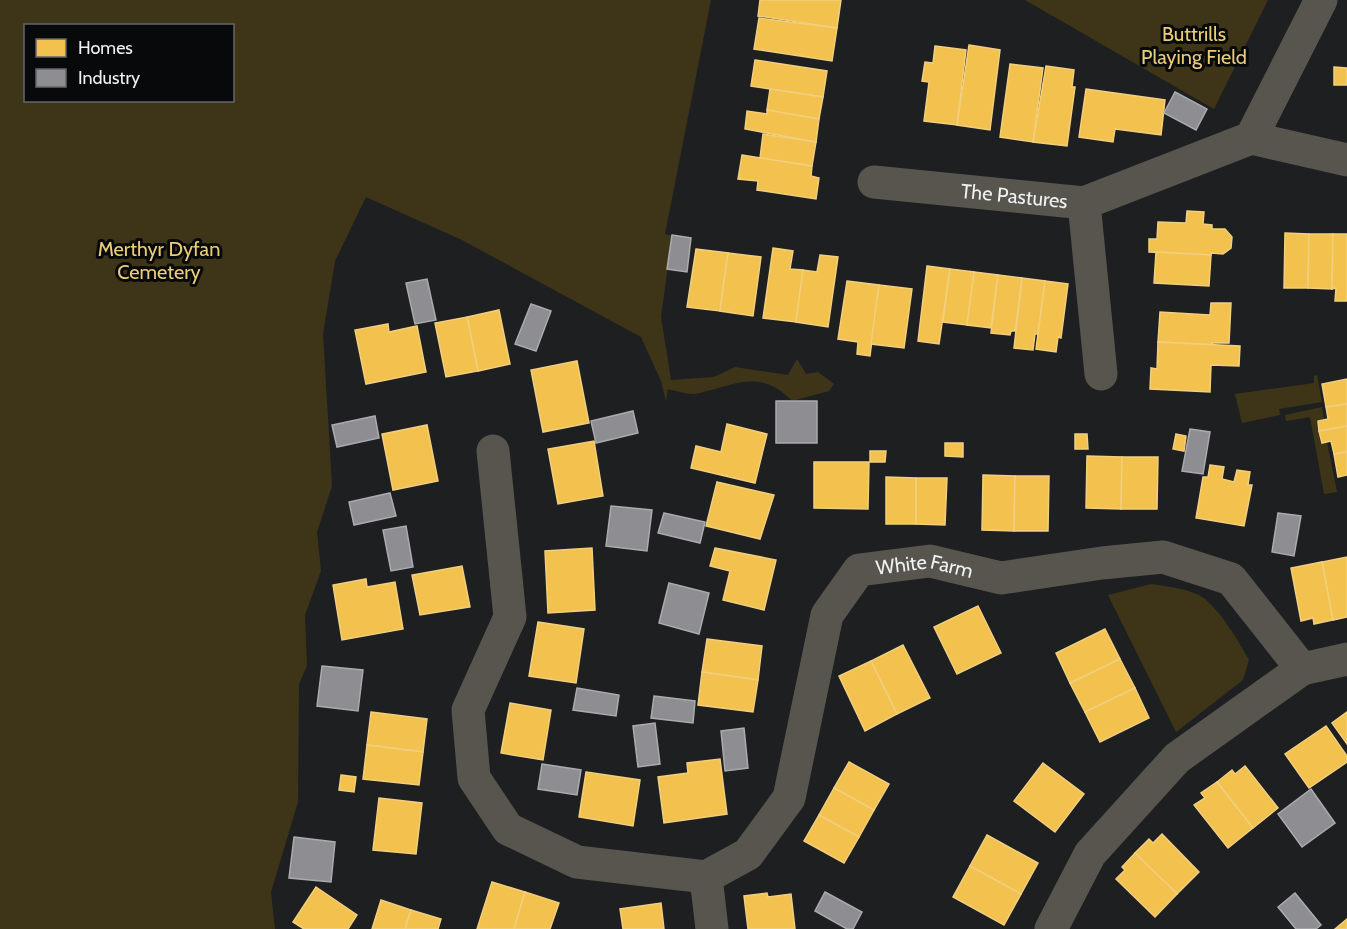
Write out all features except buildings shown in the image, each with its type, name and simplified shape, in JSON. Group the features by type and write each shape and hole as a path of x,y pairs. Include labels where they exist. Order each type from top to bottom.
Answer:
{"street":[{"path":"1321,0 1251,138 1347,160"},
{"name":"The Pastures","path":"874,182 1084,203 1251,138"},
{"path":"1084,203 1101,374"},
{"path":"493,451 510,617 468,710 474,778 508,829 577,862 706,877 712,929"},
{"name":"White Farm","path":"706,877 748,854 789,798 827,615 859,570 930,561 1001,578 1102,562 1163,557 1231,579 1302,669"},
{"path":"1051,929 1090,854 1177,758 1302,669 1347,659"}],"green space":[{"name":"Merthyr Dyfan Cemetery","path":"0,0 711,0 665,234 672,236 661,317 671,380 714,377 735,367 788,375 797,359 806,374 818,372 834,384 829,391 792,401 770,385 748,382 696,394 668,389 666,401 661,381 641,337 462,240 366,197 335,261 323,334 332,486 317,532 321,571 305,615 307,666 299,684 298,802 271,892 275,929 0,929"},
{"name":"Buttrills Playing Field","path":"1025,0 1268,0 1214,109"},
{"path":"1317,375 1322,402 1279,409 1280,415 1242,423 1235,394 1314,383 1314,376"},
{"path":"1322,407 1324,419 1318,421 1322,443 1327,442 1337,492 1324,494 1310,417 1286,421 1285,415"},
{"path":"1151,584 1186,590 1205,599 1224,620 1249,660 1243,680 1176,732 1108,595"}]}
